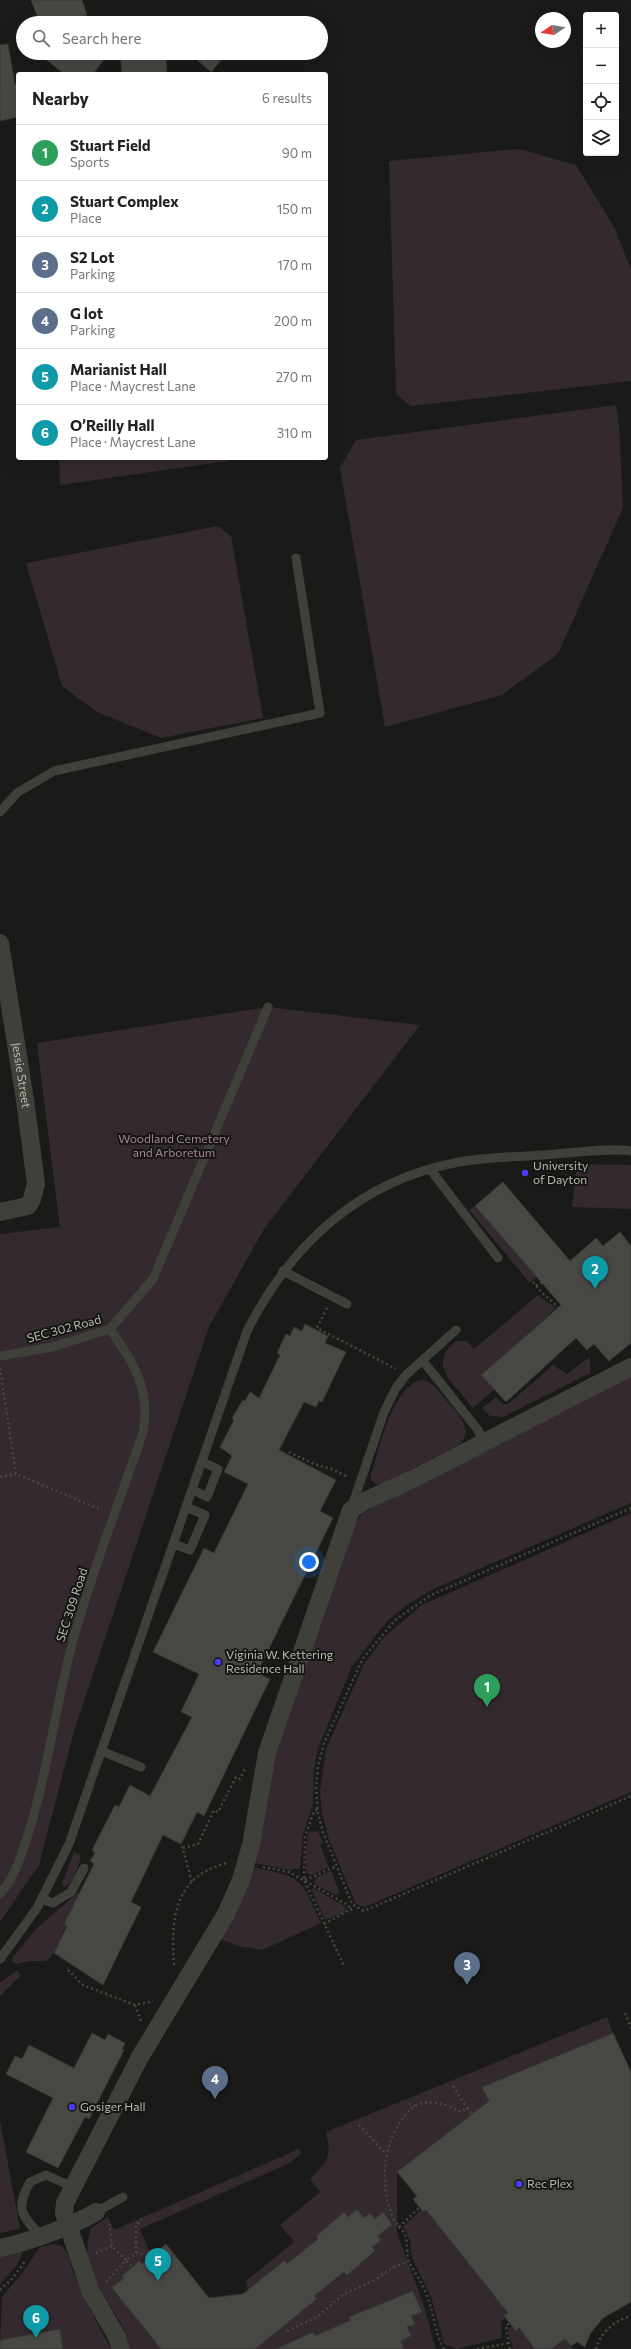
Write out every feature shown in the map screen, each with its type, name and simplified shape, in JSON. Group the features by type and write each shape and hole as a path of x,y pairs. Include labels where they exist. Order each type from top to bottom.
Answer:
{"street":[{"name":"Jessie Street","path":"0,943 6,1022 36,1184 32,1199 28,1206 0,1212"},
{"path":"121,2349 117,2337 90,2290 64,2213 66,2203 140,2057 226,1914 241,1880 251,1845 267,1753 351,1510 365,1501 484,1443 631,1367"},
{"path":"0,2248 17,2244 102,2214"}],"lane":[{"path":"0,812 17,793 54,771 320,714 296,558"},
{"path":"110,1329 153,1279 268,1007"},
{"path":"0,1959 22,1932 42,1899 68,1844 247,1331 263,1299 283,1271 315,1235 341,1213 363,1198 430,1169 485,1159 631,1151"},
{"path":"430,1169 498,1258"},
{"path":"283,1271 347,1304"},
{"name":"SEC 302 Road","path":"0,1356 52,1347 110,1329"},
{"name":"SEC 309 Road","path":"0,1894 8,1885 17,1867 27,1839 39,1797 64,1673 76,1629 143,1432 146,1414 145,1395 140,1379 110,1329"},
{"path":"351,1510 392,1395 403,1378 456,1330"},
{"path":"423,1361 478,1430 484,1443"},
{"path":"192,1490 207,1497 218,1469 202,1462"},
{"path":"173,1544 190,1550 205,1515 186,1507"},
{"path":"101,1752 141,1767"},
{"path":"42,1899 53,1903 69,1894 84,1868"},
{"path":"40,2235 24,2216 21,2199 30,2182 46,2176 73,2187"},
{"path":"102,2214 123,2197"}],"path":[{"path":"533,1282 558,1307"},
{"path":"536,1286 542,1282"},
{"path":"327,1309 317,1328 399,1371"},
{"path":"0,1367 16,1474"},
{"path":"289,1452 313,1466 344,1474"},
{"path":"0,1477 16,1474 115,1515"},
{"path":"631,1508 431,1595 395,1620 363,1658 328,1734 317,1774 317,1808 323,1832 336,1866 355,1908 364,1911 631,1796"},
{"path":"192,1882 182,1847 198,1844 214,1810 218,1812 236,1777 240,1779 247,1765"},
{"path":"317,1808 313,1814 305,1837 304,1880 344,1966"},
{"path":"174,1960 172,1934 175,1912 192,1882 208,1871 233,1862"},
{"path":"262,1866 289,1872 348,1905 351,1911"},
{"path":"304,1880 336,1866"},
{"path":"324,1924 355,1908"},
{"path":"68,1970 83,1985 135,2005 157,2001"},
{"path":"135,2005 142,2027"},
{"path":"625,2014 631,2028"},
{"path":"453,2086 472,2114"},
{"path":"409,2104 415,2106 436,2102 448,2105 461,2112 467,2108"},
{"path":"415,2106 399,2123 386,2154 389,2201 393,2218 407,2241 409,2261 424,2289 437,2335 444,2349"},
{"path":"359,2125 386,2154"},
{"path":"399,2227 420,2207"},
{"path":"102,2214 112,2246 131,2266"},
{"path":"136,2253 136,2225 142,2218"},
{"path":"104,2285 126,2260 136,2253 142,2254 147,2258"},
{"path":"0,2290 12,2279 30,2254"},
{"path":"286,2331 317,2317 344,2294 373,2281 392,2268 409,2261"},
{"path":"596,2349 602,2335 622,2318 631,2316"},
{"path":"510,2322 506,2326 510,2349"},
{"path":"477,2349 508,2343"}],"green space":[{"path":"519,149 576,165 614,227 631,269 631,381 411,406 396,394 389,161"},
{"path":"616,405 619,425 623,508 558,654 502,695 385,727 340,468 356,440"},
{"path":"59,460 229,460 228,461 60,485"},
{"path":"218,526 231,536 263,718 161,738 97,712 62,686 26,563"},
{"name":"Woodland Cemetery and Arboretum","path":"268,1007 420,1025 264,1229 209,1327 73,1735 39,1865 0,1922 0,1234 60,1227 37,1043"},
{"path":"577,1164 631,1165 631,1209 572,1207"},
{"path":"475,1206 537,1277 530,1283 469,1210"},
{"path":"538,1295 556,1308 482,1375 495,1389 473,1408 447,1375 443,1359 447,1350 456,1341 467,1341 474,1349"},
{"path":"590,1357 590,1373 503,1417 490,1416 482,1408 496,1397 503,1404 508,1404 553,1365 567,1374"},
{"path":"631,1375 631,1503 433,1589 407,1605 388,1620 352,1666 317,1751 314,1769 313,1804 303,1835 300,1868 290,1870 254,1863 273,1763 355,1523 362,1514 376,1506"},
{"path":"421,1380 429,1382 456,1411 464,1424 465,1436 462,1442 455,1447 381,1485 375,1484 371,1480 371,1476 388,1421 402,1394 411,1385"},
{"path":"631,1513 631,1792 365,1907 356,1904 329,1840 322,1813 320,1792 326,1749 364,1664 385,1636 422,1605"},
{"path":"318,1831 323,1843 320,1845 329,1867 311,1875 307,1873 306,1868 307,1842 309,1832"},
{"path":"74,1852 80,1855 79,1863 70,1883 64,1887 62,1883"},
{"path":"253,1867 291,1877 298,1882 309,1896 321,1923 262,1950 238,1946 220,1939"},
{"path":"331,1871 340,1893 336,1895 316,1885 314,1881 317,1877"},
{"path":"314,1888 346,1907 345,1912 325,1920 311,1889"},
{"path":"82,1889 54,1953 46,1961 29,1961 16,1964 11,1960 35,1930"},
{"path":"18,1970 20,1976 0,1996 0,1982"},
{"path":"607,2017 613,2033 482,2087 489,2101 397,2172 397,2233 423,2303 436,2349 130,2349 125,2333 101,2292 89,2263 87,2246 91,2228 108,2217 114,2230 299,2149 301,2154 290,2163 140,2229 151,2256 166,2244 209,2298 249,2297 246,2281 294,2242 280,2225 320,2192 310,2179 325,2163 327,2158 329,2148 326,2132"},
{"path":"0,2120 20,2229 0,2233"},
{"path":"421,2210 423,2212 426,2210 508,2313 501,2322 502,2338 456,2349 444,2344 431,2297 412,2258 410,2240 403,2227"},
{"path":"55,2244 62,2246 68,2255 73,2272 88,2305 111,2349 63,2349 60,2329 0,2340 2,2297 23,2272 40,2247"},
{"path":"23,2251 18,2264 0,2284 0,2256"},
{"path":"512,2326 516,2331 519,2328 535,2349 513,2349 508,2330"},
{"path":"565,2339 573,2349 551,2349"}],"building":[{"path":"31,0 82,0 87,15 84,16 37,16"},
{"path":"8,44 16,84 16,117 0,121 0,45"},
{"path":"47,60 104,60 95,72 62,72"},
{"path":"121,60 166,60 167,72 122,72"},
{"path":"197,60 221,60 211,72"},
{"path":"503,1182 570,1261 596,1238 603,1246 620,1232 631,1246 631,1343 609,1361 594,1344 587,1350 576,1338 506,1402 481,1375 561,1305 475,1206"},
{"name":"Viginia W. Kettering Residence Hall","path":"305,1324 328,1336 325,1343 346,1352 322,1402 319,1401 316,1407 304,1402 279,1450 336,1480 320,1511 333,1518 257,1673 270,1679 204,1816 197,1812 181,1844 163,1835 131,1902 141,1907 103,1985 54,1953 67,1926 64,1924 94,1864 90,1861 95,1853 92,1850 115,1805 119,1807 130,1785 150,1796 192,1717 181,1712 199,1674 153,1652 204,1548 214,1553 248,1484 224,1472 232,1456 220,1447 234,1420 232,1418 243,1400 245,1401 250,1392 259,1398 280,1355 277,1353 286,1334 290,1336 294,1327 302,1331"},
{"name":"Gosiger Hall","path":"92,2033 105,2040 108,2034 125,2043 122,2049 124,2050 89,2119 85,2117 58,2168 26,2152 53,2098 6,2074 15,2056 22,2059 29,2045 74,2068"},
{"name":"Rec Plex","path":"613,2033 631,2072 631,2302 603,2318 590,2334 585,2347 577,2342 571,2346 565,2339 551,2349 535,2349 519,2328 516,2331 504,2316 508,2313 426,2210 423,2212 413,2199 417,2196 397,2172 489,2101 482,2087"},
{"path":"357,2209 364,2218 370,2213 375,2219 383,2212 392,2224 378,2236 381,2240 372,2247 375,2251 347,2275 344,2272 314,2296 317,2299 255,2349 161,2349 112,2288 124,2278 122,2276 139,2261 142,2264 166,2244 209,2298 243,2294 285,2260 287,2264 318,2239 316,2236 344,2212 348,2217"},
{"path":"413,2291 422,2312 411,2316 415,2324 407,2327 411,2336 401,2341 404,2349 276,2349 313,2332 315,2336 351,2320 349,2317"},
{"path":"60,2329 63,2349 0,2349 0,2340"}],"place":[{"name":"University of Dayton","path":"525,1173"},
{"name":"Stuart Complex","path":"595,1289"},
{"name":"Viginia W. Kettering Residence Hall","path":"218,1662"},
{"name":"Stuart Field","path":"487,1707"},
{"name":"S2 Lot","path":"467,1985"},
{"name":"G lot","path":"215,2099"},
{"name":"Gosiger Hall","path":"72,2107"},
{"name":"Rec Plex","path":"519,2184"},
{"name":"Marianist Hall","path":"158,2281"},
{"name":"O’Reilly Hall","path":"36,2338"}]}
